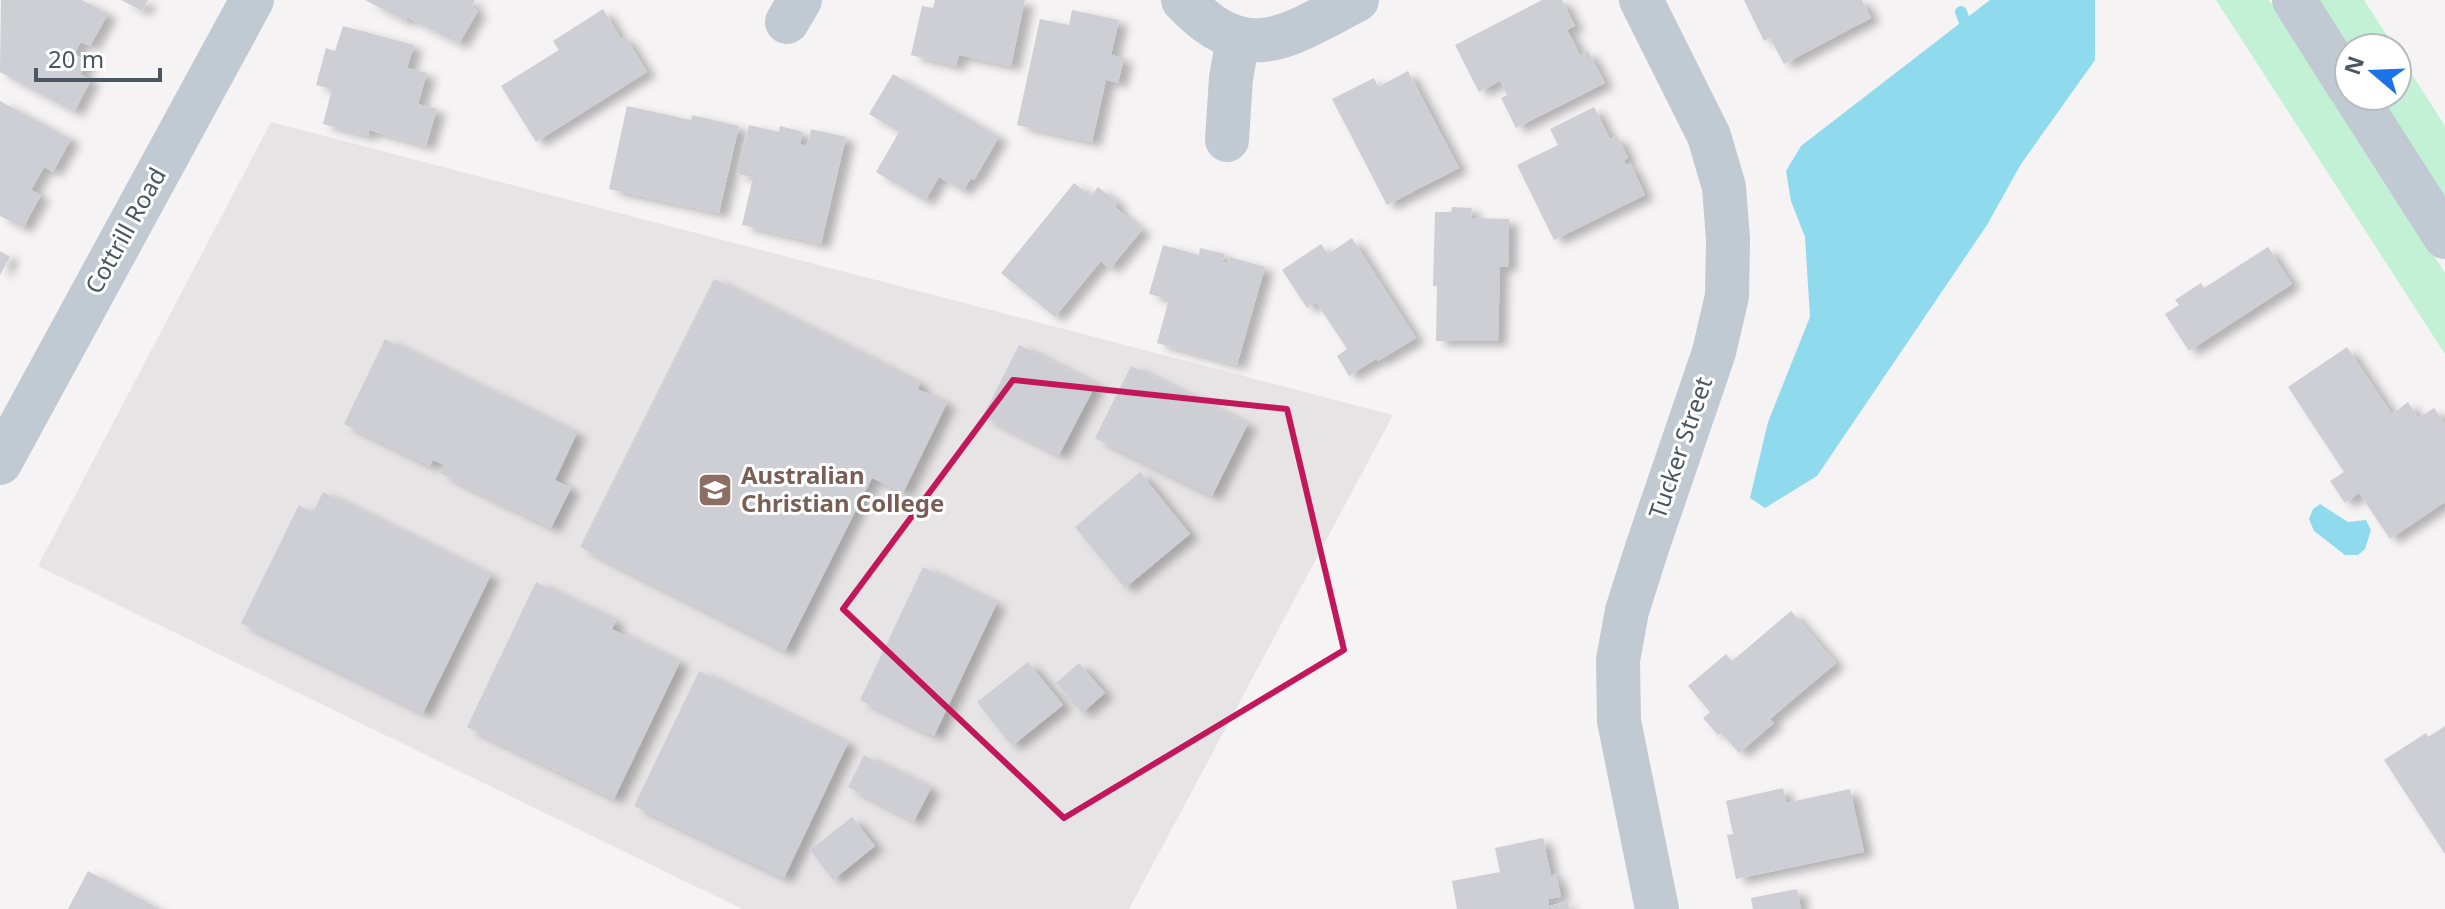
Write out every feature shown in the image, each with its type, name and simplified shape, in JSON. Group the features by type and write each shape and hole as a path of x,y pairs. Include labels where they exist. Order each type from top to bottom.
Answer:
{"street":[{"name":"Cottrill Road","path":"0,463 252,0"},
{"path":"1183,0 1206,23 1238,39 1262,41 1290,34 1357,0"},
{"name":"Tucker Street","path":"1641,0 1709,136 1724,187 1728,239 1727,296 1714,352 1627,611 1618,660 1619,721 1657,909"},
{"path":"2294,0 2333,62"},
{"path":"1227,140 1231,78 1238,39"},
{"path":"2365,112 2445,237"}],"highlighted area":[{"path":"1013,380 1287,409 1344,650 1064,818 843,609"}],"shaded area":[{"name":"Australian Christian College","path":"271,122 1393,415 1129,909 742,909 38,566"}],"green space":[{"path":"2216,0 2269,0 2333,99 2333,112 2341,112 2445,273 2445,354"},
{"path":"2317,0 2364,0 2385,32 2338,32"},
{"path":"2413,76 2445,126 2445,199 2389,112 2413,112"}],"water":[{"path":"1990,0 2095,0 2095,60 2021,164 1987,225 1817,476 1765,508 1750,498 1768,422 1810,317 1805,237 1791,201 1786,171 1801,146"},
{"path":"2320,504 2348,522 2366,520 2371,530 2365,549 2358,555 2345,555 2314,531 2309,519 2313,509"}],"building":[{"path":"1,0 82,0 108,14 90,46 81,42 74,54 88,61 80,74 91,80 74,112 0,72"},
{"path":"121,0 148,0 142,11"},
{"path":"365,0 475,0 471,7 478,11 459,44 407,17 405,21"},
{"path":"935,0 1025,0 1011,66 959,55 956,66 911,55 922,6 933,8"},
{"path":"1542,0 1562,0 1575,26 1567,30 1580,55 1588,51 1605,83 1516,128 1501,98 1507,95 1500,81 1479,92 1455,45"},
{"path":"1744,0 1862,0 1871,18 1784,64 1770,38 1764,41"},
{"path":"603,9 621,39 625,36 647,72 536,142 501,86 559,50 553,41"},
{"path":"1072,10 1119,20 1111,55 1124,58 1118,83 1106,80 1092,142 1017,125 1040,19 1069,25"},
{"path":"343,26 414,45 407,68 427,73 418,104 437,109 426,146 369,130 368,136 323,124 332,89 316,85 326,48 335,51"},
{"path":"1408,71 1459,168 1387,205 1332,99 1374,78 1378,87"},
{"path":"893,74 999,137 974,180 971,178 963,191 939,177 925,201 876,172 899,132 869,114"},
{"path":"0,101 71,139 53,172 44,167 31,190 41,195 23,228 0,216"},
{"path":"627,106 691,120 692,115 739,126 719,213 609,189"},
{"path":"1594,107 1610,139 1617,136 1628,158 1624,160 1626,165 1630,163 1645,195 1554,240 1517,165 1558,145 1550,129"},
{"path":"749,125 779,132 780,126 803,132 800,144 807,146 811,129 846,137 821,244 742,225 753,177 737,174"},
{"path":"1074,183 1091,196 1098,187 1118,203 1115,207 1142,230 1110,269 1101,261 1055,317 1001,273"},
{"path":"1452,207 1472,208 1471,218 1509,219 1508,267 1500,267 1498,341 1436,341 1437,286 1433,286 1435,212 1451,212"},
{"path":"1352,238 1416,338 1349,376 1337,356 1347,349 1316,302 1307,308 1282,270 1321,244 1328,254"},
{"path":"1163,245 1199,255 1200,248 1225,254 1222,262 1228,263 1230,257 1265,267 1237,365 1157,343 1169,299 1149,294"},
{"path":"2268,247 2292,284 2189,351 2165,314 2179,305 2175,300 2201,283 2204,288"},
{"path":"0,251 10,257 0,275"},
{"path":"714,279 920,383 918,389 947,403 903,493 872,478 785,651 580,547"},
{"path":"385,339 577,433 555,480 571,488 551,528 440,473 444,465 433,460 430,466 344,424"},
{"path":"1019,345 1096,384 1059,455 983,416"},
{"path":"2347,347 2392,414 2408,402 2418,418 2434,408 2445,424 2445,502 2390,539 2359,493 2345,503 2330,481 2344,472 2288,387"},
{"path":"1131,366 1248,424 1212,496 1095,438"},
{"path":"1140,472 1190,534 1125,588 1075,527"},
{"path":"323,492 491,575 423,713 241,623 299,505 313,513"},
{"path":"923,567 997,603 934,736 860,700"},
{"path":"536,582 616,621 612,629 680,662 614,799 467,727"},
{"path":"1791,611 1836,663 1770,719 1774,723 1739,753 1703,718 1710,712 1688,686 1726,654 1732,661"},
{"path":"1028,662 1063,705 1012,746 977,702"},
{"path":"1079,663 1105,693 1082,713 1056,683"},
{"path":"699,671 848,743 784,878 634,806"},
{"path":"2445,726 2445,854 2384,760 2426,733 2428,737"},
{"path":"864,755 931,788 914,821 848,787"},
{"path":"1783,788 1786,803 1850,789 1864,852 1736,879 1727,835 1733,834 1726,801"},
{"path":"852,817 875,846 833,880 810,850"},
{"path":"1543,838 1551,876 1556,874 1561,897 1548,899 1549,906 1568,902 1569,909 1457,909 1452,881 1500,872 1495,848"},
{"path":"88,871 160,909 68,909"},
{"path":"1797,889 1801,909 1753,909 1751,898"}],"waterway":[{"path":"1961,12 1964,20"}],"place":[{"name":"Australian Christian College","path":"715,490"}]}
